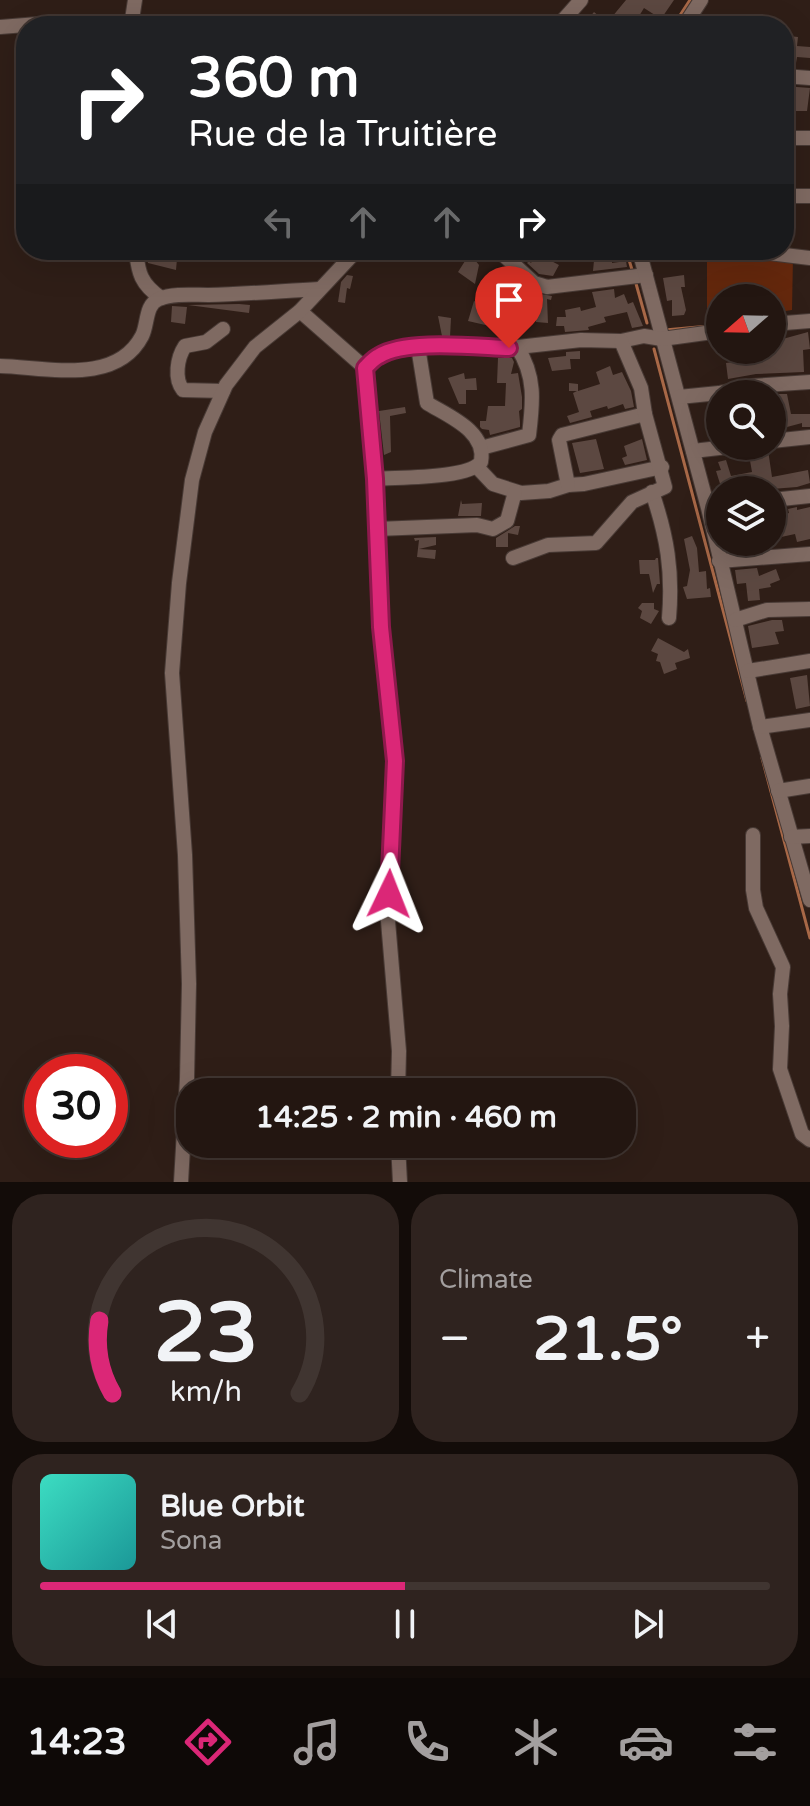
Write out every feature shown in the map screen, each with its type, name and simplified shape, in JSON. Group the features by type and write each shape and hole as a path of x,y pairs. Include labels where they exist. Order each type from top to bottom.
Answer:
{"street":[{"path":"567,16 581,0"},
{"path":"137,260 142,281 161,298"},
{"path":"181,1182 189,984 185,855 172,673 192,480 205,432 223,391 255,347 300,311 347,260"},
{"path":"509,260 534,283 547,287 646,275"},
{"path":"642,260 693,451 706,486"},
{"path":"3,369 82,370 112,364 135,346 143,334 151,306 161,298 186,294 319,289"},
{"path":"300,311 365,368 375,479 381,627 395,761 388,921 399,1051 398,1078"},
{"path":"786,323 810,321"},
{"path":"223,329 206,342 185,346 178,375 183,390 223,391"},
{"path":"365,368 378,356 418,347 517,347 581,340 621,341 644,336 662,339 706,333"},
{"path":"513,558 548,545 596,543 632,502 665,487 641,388 621,341"},
{"path":"375,479 458,473 477,467 482,456 478,440 461,424 427,403 418,347"},
{"path":"481,448 529,435 534,392 526,362 517,347"},
{"path":"679,397 752,386 810,382"},
{"path":"568,485 559,440 562,435 645,414"},
{"path":"786,440 810,437"},
{"path":"693,451 706,449"},
{"path":"477,467 493,484 515,492 549,491 662,467"},
{"path":"377,529 477,525 493,529 507,521 515,492"},
{"path":"652,492 667,544 672,584 669,618"},
{"path":"786,499 810,496"},
{"path":"719,561 810,554"},
{"path":"719,556 760,727 809,894"},
{"path":"735,620 767,610 810,609"},
{"path":"748,671 810,661"},
{"path":"760,727 810,720"},
{"path":"778,791 810,786"},
{"path":"753,835 756,908 783,967 780,1069 802,1134 810,1140"},
{"path":"791,837 810,836"},
{"path":"399,1158 400,1182"}],"shaded area":[{"path":"707,260 793,260 792,310 786,311 786,284 707,284"}],"building":[{"path":"626,0 674,0 663,16 656,16 644,8 639,16 613,16"},
{"path":"794,37 798,37 797,46 810,47 810,58 797,57 796,63"},
{"path":"794,87 810,88 807,111 795,111 794,120"},
{"path":"147,260 177,260 176,270 148,263"},
{"path":"475,260 479,265 475,284 458,272 465,261"},
{"path":"532,260 549,260 559,265 553,276 539,274 527,263"},
{"path":"594,260 612,260 612,263 626,261 627,267 593,271"},
{"path":"347,275 353,276 350,289 347,288 345,303 338,302 341,282"},
{"path":"684,275 685,287 681,287 686,310 684,315 672,316 672,300 667,301 663,278"},
{"path":"614,289 615,298 624,294 628,304 633,302 643,326 632,328 627,312 604,317 606,322 588,327 589,330 565,332 564,326 556,326 557,317 566,317 565,310 580,307 581,311 596,307 592,292"},
{"path":"530,292 552,296 551,300 547,299 548,323 536,322 536,315 518,316 510,311 519,294 528,296"},
{"path":"474,301 497,310 494,327 468,321"},
{"path":"239,304 250,305 249,313 188,305"},
{"path":"172,306 187,307 185,324 171,322"},
{"path":"438,316 451,318 450,337 442,336"},
{"path":"808,332 810,349 803,350 804,372 756,374 728,379 726,364 786,364 786,338"},
{"path":"580,351 580,359 570,359 571,369 552,371 548,358"},
{"path":"498,358 512,358 514,362 511,374 518,373 522,409 519,411 520,427 490,435 489,430 480,427 480,421 486,421 488,406 505,406 506,383 497,383"},
{"path":"610,366 613,375 622,372 634,407 625,409 623,404 608,409 607,406 590,411 592,417 570,423 567,416 579,412 573,393 577,391 569,391 569,383 578,384 578,391 600,384 596,372"},
{"path":"464,373 465,379 476,378 477,390 466,390 466,404 459,404 448,378"},
{"path":"786,394 791,414 810,414 810,427 802,427 802,423 786,427"},
{"path":"405,407 406,413 390,416 391,452 384,455 379,411"},
{"path":"596,439 604,469 580,473 572,443"},
{"path":"642,439 647,460 625,465 622,458 627,456 624,446"},
{"path":"726,460 731,476 718,476 716,471 721,470 718,462"},
{"path":"750,460 769,460 772,476 731,476 752,472"},
{"path":"808,470 810,483 786,488 786,476 777,476"},
{"path":"461,500 462,504 482,503 481,516 458,516"},
{"path":"810,507 810,539 797,542 795,534 786,536 788,509"},
{"path":"520,526 518,535 508,533 508,547 496,547 496,538"},
{"path":"692,536 697,548 699,572 706,571 707,589 710,588 711,597 687,599 683,587 687,586 690,570 684,539"},
{"path":"436,537 436,545 419,549 436,550 435,559 417,557 419,540 415,541 414,538"},
{"path":"656,558 660,584 653,593 649,574 640,574 639,560"},
{"path":"757,568 759,576 776,569 780,580 770,584 771,587 759,589 760,600 748,601 746,583 737,584 735,570"},
{"path":"642,603 654,603 654,609 659,611 651,624 640,618 642,611 638,608"},
{"path":"782,620 784,631 775,632 779,644 752,648 748,626"},
{"path":"658,638 684,652 688,649 690,658 675,663 677,669 664,674 660,662 656,661 658,654 651,651"},
{"path":"807,675 810,706 796,709 790,678"}],"waterway":[{"path":"680,16 690,0"},
{"path":"629,260 633,273"},
{"path":"635,280 647,323"},
{"path":"665,330 706,326"},
{"path":"654,349 747,701"},
{"path":"762,758 810,938"}],"route":[{"path":"389,894 395,761 381,627 375,479 365,368 378,356 425,346 509,348"}]}
